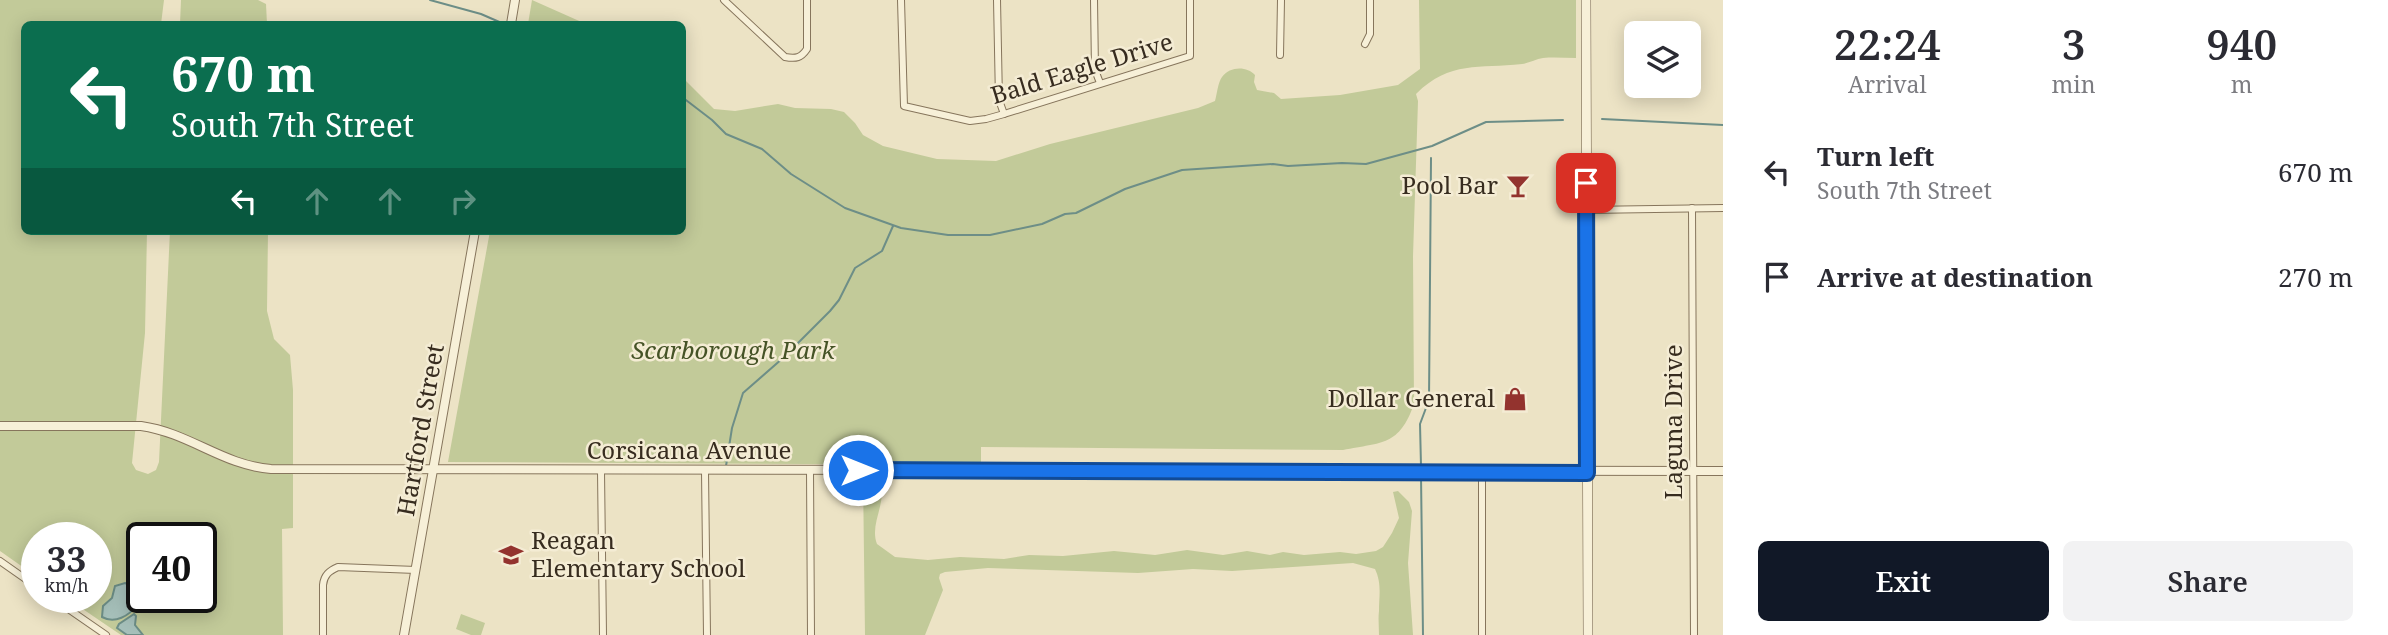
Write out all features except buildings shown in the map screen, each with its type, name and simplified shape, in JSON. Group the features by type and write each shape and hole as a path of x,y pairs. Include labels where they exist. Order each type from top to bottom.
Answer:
{"main road":[{"path":"1586,0 1588,635"}],"street":[{"path":"512,21 515,0"},
{"path":"724,0 785,57 792,59 799,58 807,49 807,0"},
{"name":"Bald Eagle Drive","path":"901,0 904,106 970,121 1004,114 1190,55 1190,0"},
{"path":"997,0 999,100 1004,114"},
{"path":"1094,0 1095,70 1100,83"},
{"path":"1280,55 1281,0"},
{"path":"1366,44 1370,34 1370,0"},
{"name":"Laguna Drive","path":"1692,208 1694,635"},
{"path":"1587,210 1723,208"},
{"name":"Hartford Street","path":"404,635 474,235"},
{"name":"Corsicana Avenue","path":"0,426 158,428 189,439 221,457 254,468 601,471 1723,471"},
{"path":"810,470 811,635"},
{"path":"601,471 603,635"},
{"path":"705,471 707,635"},
{"path":"1482,471 1482,635"},
{"path":"0,561 21,576"},
{"path":"323,635 323,585 324,578 331,571 338,567 416,570"},
{"path":"74,613 106,635"}],"green space":[{"path":"0,0 164,0 161,21 21,21 21,235 147,235 145,333 132,463 136,470 148,474 156,470 159,462 170,235 268,235 267,311 274,339 290,355 293,390 293,528 282,529 283,635 121,635 89,613 112,613 112,522 21,522 21,566 0,551"},
{"path":"181,0 258,0 266,4 267,21 180,21"},
{"path":"532,0 579,21 528,21"},
{"name":"Scarborough Park","path":"1419,0 1576,0 1576,58 1543,58 1522,64 1466,68 1441,76 1416,94 1414,404 1402,428 1388,440 1343,450 981,447 981,465 448,462 489,235 686,235 686,81 714,109 735,111 778,104 795,108 831,109 844,112 863,135 883,146 937,159 996,161 1050,144 1198,108 1215,101 1221,79 1225,73 1234,69 1252,72 1257,90 1274,93 1281,99 1340,95 1398,85 1420,69"},
{"path":"863,476 875,476 882,492 875,527 877,544 895,557 928,560 960,557 1004,559 1029,555 1063,556 1114,551 1155,555 1187,550 1223,555 1247,551 1270,555 1283,552 1304,555 1340,552 1356,554 1376,551 1383,547 1399,518 1393,492 1398,491 1409,502 1412,511 1408,563 1413,635 1379,635 1380,590 1377,574 1375,569 1353,563 1232,571 1193,569 1138,573 988,568 945,572 940,574 943,590 925,635 865,635"},
{"path":"461,614 485,623 481,635 471,635 456,629"}],"water":[{"path":"126,583 126,613 128,613 112,620 102,617 102,613 112,613 115,586"},
{"path":"134,614 135,625 143,635 127,635 117,628"}],"waterway":[{"path":"430,0 497,21"},
{"path":"686,100 726,134 762,149 791,174 845,208 901,228 948,235 990,235 1042,224 1065,214 1076,213 1125,189 1182,170 1273,164 1366,164 1432,146 1486,122 1563,120"},
{"path":"1602,119 1723,125"},
{"path":"1421,466 1420,424 1429,400 1431,158"},
{"path":"726,466 732,428 743,393 830,311 839,300 855,268 882,251 893,226"},
{"path":"1421,475 1423,635"}],"place":[{"name":"Pool Bar","path":"1518,186"},
{"name":"Dollar General","path":"1515,399"},
{"name":"Reagan Elementary School","path":"511,555"}],"route":[{"path":"858,470 1587,473 1586,183"}]}
